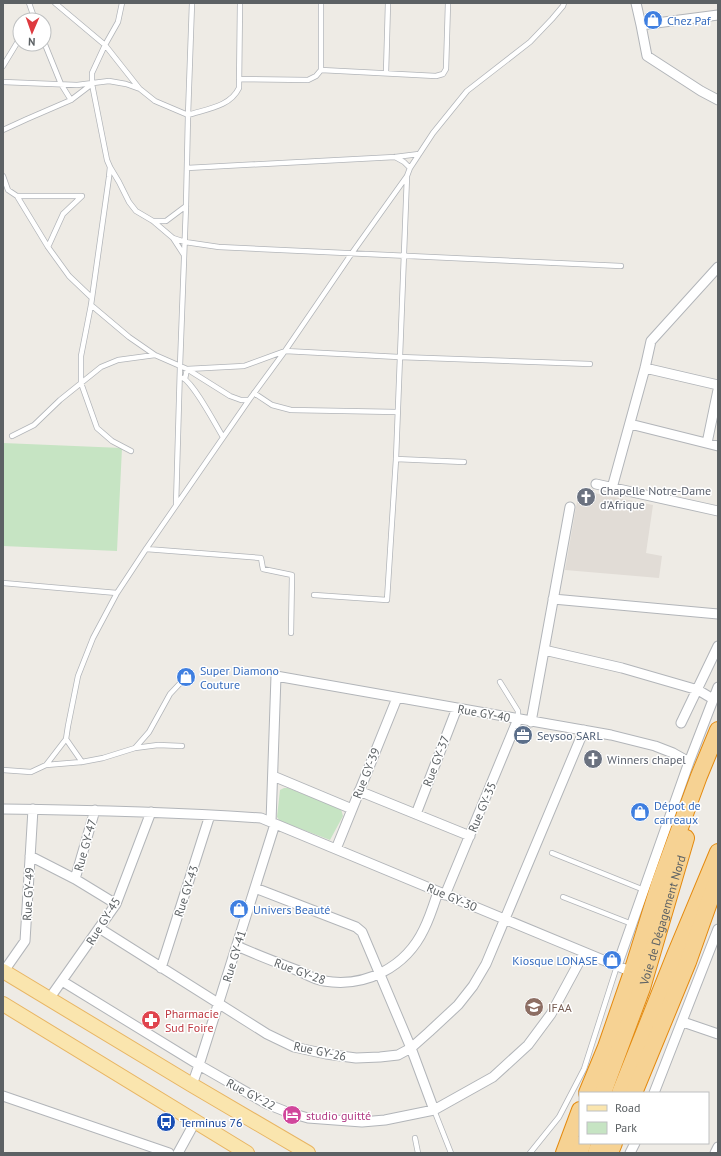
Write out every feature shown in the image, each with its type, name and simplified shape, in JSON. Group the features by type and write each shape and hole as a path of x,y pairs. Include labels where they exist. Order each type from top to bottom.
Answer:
{"highway":[{"path":"587,1092 606,1047 632,972 660,882 718,730"},
{"name":"Voie de Dégagement Nord","path":"603,1092 642,988 691,822 718,746"},
{"name":"Voie de Dégagement Nord","path":"620,1092 718,852"},
{"path":"634,1092 688,962 718,878"},
{"path":"564,1153 579,1113"}],"main road":[{"path":"3,971 308,1153"},
{"path":"3,1004 247,1153"}],"street":[{"path":"636,3 647,56 701,91 718,100"},
{"path":"641,25 718,15"},
{"path":"612,488 651,341 718,267"},
{"path":"645,368 718,385"},
{"path":"707,443 718,390"},
{"path":"630,424 718,446"},
{"path":"596,484 718,511"},
{"path":"531,722 570,507"},
{"path":"553,599 718,614"},
{"path":"681,723 718,646"},
{"path":"544,650 622,668 698,690 713,699"},
{"name":"Rue GY-40","path":"276,676 518,720 611,735 655,746 689,762"},
{"name":"Rue GY-41","path":"192,1085 255,888 273,823 276,676"},
{"path":"617,966 689,762 718,687"},
{"name":"Rue GY-39","path":"336,849 396,698"},
{"name":"Rue GY-37","path":"416,814 457,708"},
{"name":"Rue GY-35","path":"442,893 470,836 518,720"},
{"name":"Rue GY-26","path":"99,928 267,1034 294,1047 326,1054 356,1058 380,1058 398,1055 411,1048 446,1017 474,986 486,964 505,920 584,730"},
{"path":"273,776 352,809"},
{"path":"359,791 470,836"},
{"name":"Rue GY-30","path":"3,809 95,810 261,818 632,972"},
{"name":"Rue GY-49","path":"3,971 25,941 33,809"},
{"name":"Rue GY-47","path":"75,879 95,810"},
{"name":"Rue GY-45","path":"49,999 116,904 151,812"},
{"name":"Rue GY-43","path":"161,968 210,815"},
{"path":"30,856 75,879 116,904"},
{"path":"255,888 356,926 362,932 411,1048 434,1110"},
{"name":"Rue GY-28","path":"237,946 323,981 354,982 366,979 379,974 396,964 413,947 442,893"},
{"path":"654,1092 718,929"},
{"name":"Rue GY-22","path":"62,981 199,1066 267,1104 308,1118 362,1122 385,1120 434,1110 493,1077 528,1045 551,1014 584,953"},
{"path":"683,1022 718,1034"},
{"path":"3,1097 170,1153"},
{"path":"178,1153 195,1122"},
{"path":"715,1153 718,1147"},
{"path":"633,1148 641,1153"}],"lane":[{"path":"55,3 62,5 105,45 140,89 156,101 188,115 225,104 236,95 239,88 240,3"},
{"path":"122,3 118,22 92,73 92,84 107,160 128,202 136,211 153,221 173,238 184,255"},
{"path":"176,505 192,3"},
{"path":"239,79 308,80 316,76 321,70 321,3"},
{"path":"386,73 388,3"},
{"path":"321,70 436,76 443,74 446,69 448,3"},
{"path":"46,765 66,739 78,676 93,638 117,593 146,549 248,400 285,351 407,176 410,168 433,134 467,92 530,42 552,19 564,3"},
{"path":"3,66 12,51"},
{"path":"48,52 61,84 71,100"},
{"path":"3,82 77,85 109,81 126,84 140,89"},
{"path":"3,130 71,100 92,84"},
{"path":"187,168 395,157 419,154"},
{"path":"395,157 404,162 410,168"},
{"path":"110,167 110,177 91,305 81,356 81,383 97,428 112,441 131,451"},
{"path":"3,176 8,190 17,196 48,246 69,276 91,297"},
{"path":"314,595 387,600 396,459 407,176"},
{"path":"17,196 82,196 63,214 48,246"},
{"path":"153,221 166,221 186,206"},
{"path":"173,238 185,242 219,247 620,266"},
{"path":"91,305 129,337 155,356 187,369 230,396 241,400 248,400"},
{"path":"187,369 244,366 285,351 590,364"},
{"path":"12,436 34,425 60,400 101,367 118,360 155,356"},
{"path":"185,379 187,369"},
{"path":"179,376 185,379 195,391 223,437"},
{"path":"254,393 272,405 291,410 397,412"},
{"path":"396,459 464,462"},
{"path":"146,549 261,558 263,569 292,575 291,633"},
{"path":"3,582 117,593"},
{"path":"135,748 150,732 170,694 186,677"},
{"path":"500,682 518,711 518,720"},
{"path":"66,739 82,762"},
{"path":"3,770 32,772 46,765 82,762 103,758 135,748 158,745 182,746"},
{"path":"552,853 644,890"},
{"path":"563,897 632,924"},
{"path":"530,1153 559,1117 584,1069 617,966"},
{"path":"434,1110 451,1153"},
{"path":"415,1138 418,1153"}],"shaded area":[{"path":"579,490 653,505 646,553 662,556 659,578 565,570"}],"green space":[{"path":"3,443 122,448 117,551 3,546"},
{"path":"288,788 341,809 343,816 330,840 280,821 277,817 280,790"}],"place":[{"name":"Chez Paf","path":"653,20"},
{"name":"Chapelle Notre-Dame d'Afrique","path":"586,497"},
{"name":"Super Diamono Couture","path":"186,677"},
{"name":"Seysoo SARL","path":"523,735"},
{"name":"Winners chapel","path":"593,759"},
{"name":"Dépot de carreaux","path":"640,812"},
{"name":"Univers Beauté","path":"239,909"},
{"name":"Kiosque LONASE","path":"612,960"},
{"name":"IFAA","path":"534,1007"},
{"name":"Pharmacie Sud Foire","path":"151,1020"},
{"name":"studio guitté","path":"292,1115"},
{"name":"Terminus 76","path":"166,1122"}]}
